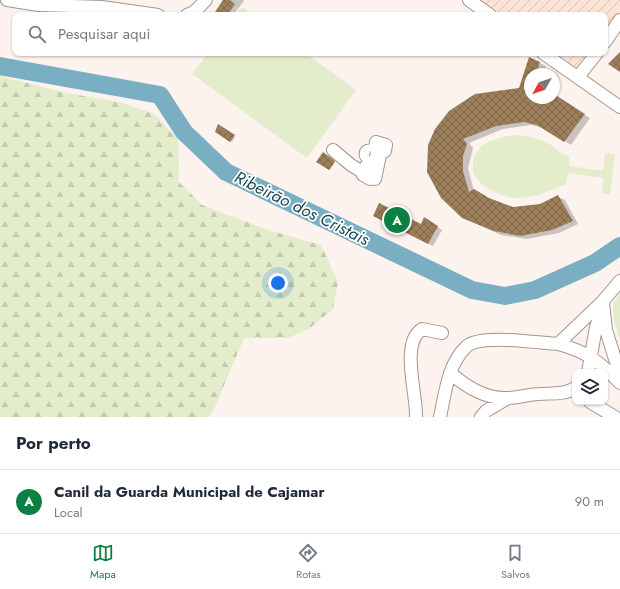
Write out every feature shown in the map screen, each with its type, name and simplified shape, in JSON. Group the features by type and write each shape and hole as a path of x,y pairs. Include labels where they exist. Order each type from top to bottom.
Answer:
{"street":[{"path":"7,0 39,5 102,7 137,12"},
{"path":"194,12 206,0"},
{"path":"469,0 486,12"},
{"path":"608,38 620,20"},
{"path":"547,56 620,107"},
{"path":"578,77 595,56"},
{"path":"333,150 351,165 368,165 373,138 391,142"},
{"path":"558,344 603,302 620,281"},
{"path":"588,369 596,327 603,302"},
{"path":"603,302 606,330 620,375"},
{"path":"416,417 410,357 412,343 416,333 422,329 442,333"},
{"path":"440,417 450,373 461,354 474,342 492,340 558,344 582,351 620,382"},
{"path":"450,373 480,394 508,398 530,394 572,392"},
{"path":"481,417 486,411 508,398"},
{"path":"595,405 615,417"}],"shaded area":[{"path":"480,0 620,0 620,9 608,27 608,12 498,12"},
{"path":"560,56 588,56 579,69"}],"green space":[{"path":"242,7 249,12 238,12"},
{"path":"206,56 309,56 356,90 307,158 192,74"},
{"path":"0,76 67,93 123,103 154,114 178,139 179,182 202,205 265,229 321,245 338,282 333,309 310,328 288,338 244,338 215,407 209,417 0,417"},
{"path":"518,135 542,140 563,154 569,156 569,166 603,171 605,153 615,154 610,194 602,193 603,178 568,173 566,185 529,197 508,197 486,187 476,178 474,174 473,164 478,150 490,141"},
{"path":"620,293 620,339 614,321 613,304"}],"building":[{"path":"223,0 230,0 235,4 229,12 215,12"},
{"path":"620,52 620,72 608,64"},
{"path":"529,57 540,62 538,68 525,68"},
{"path":"524,72 524,104 560,104 560,98 585,114 564,142 537,125 524,122 496,126 463,139 467,144 463,156 463,171 469,192 474,189 489,198 513,207 540,204 558,195 573,221 552,230 520,236 494,231 462,218 441,198 427,172 428,145 435,129 449,111 475,94 519,88"},
{"path":"218,124 235,135 230,142 215,132"},
{"path":"323,152 335,161 329,170 316,162"},
{"path":"379,203 421,224 424,217 438,226 428,244 373,216"}],"waterway":[{"name":"Ribeirão dos Cristais","path":"0,66 160,95 184,132 226,172 472,290 505,296 535,290 595,263 620,246"}],"place":[{"name":"Canil da Guarda Municipal de Cajamar","path":"397,220"}]}
